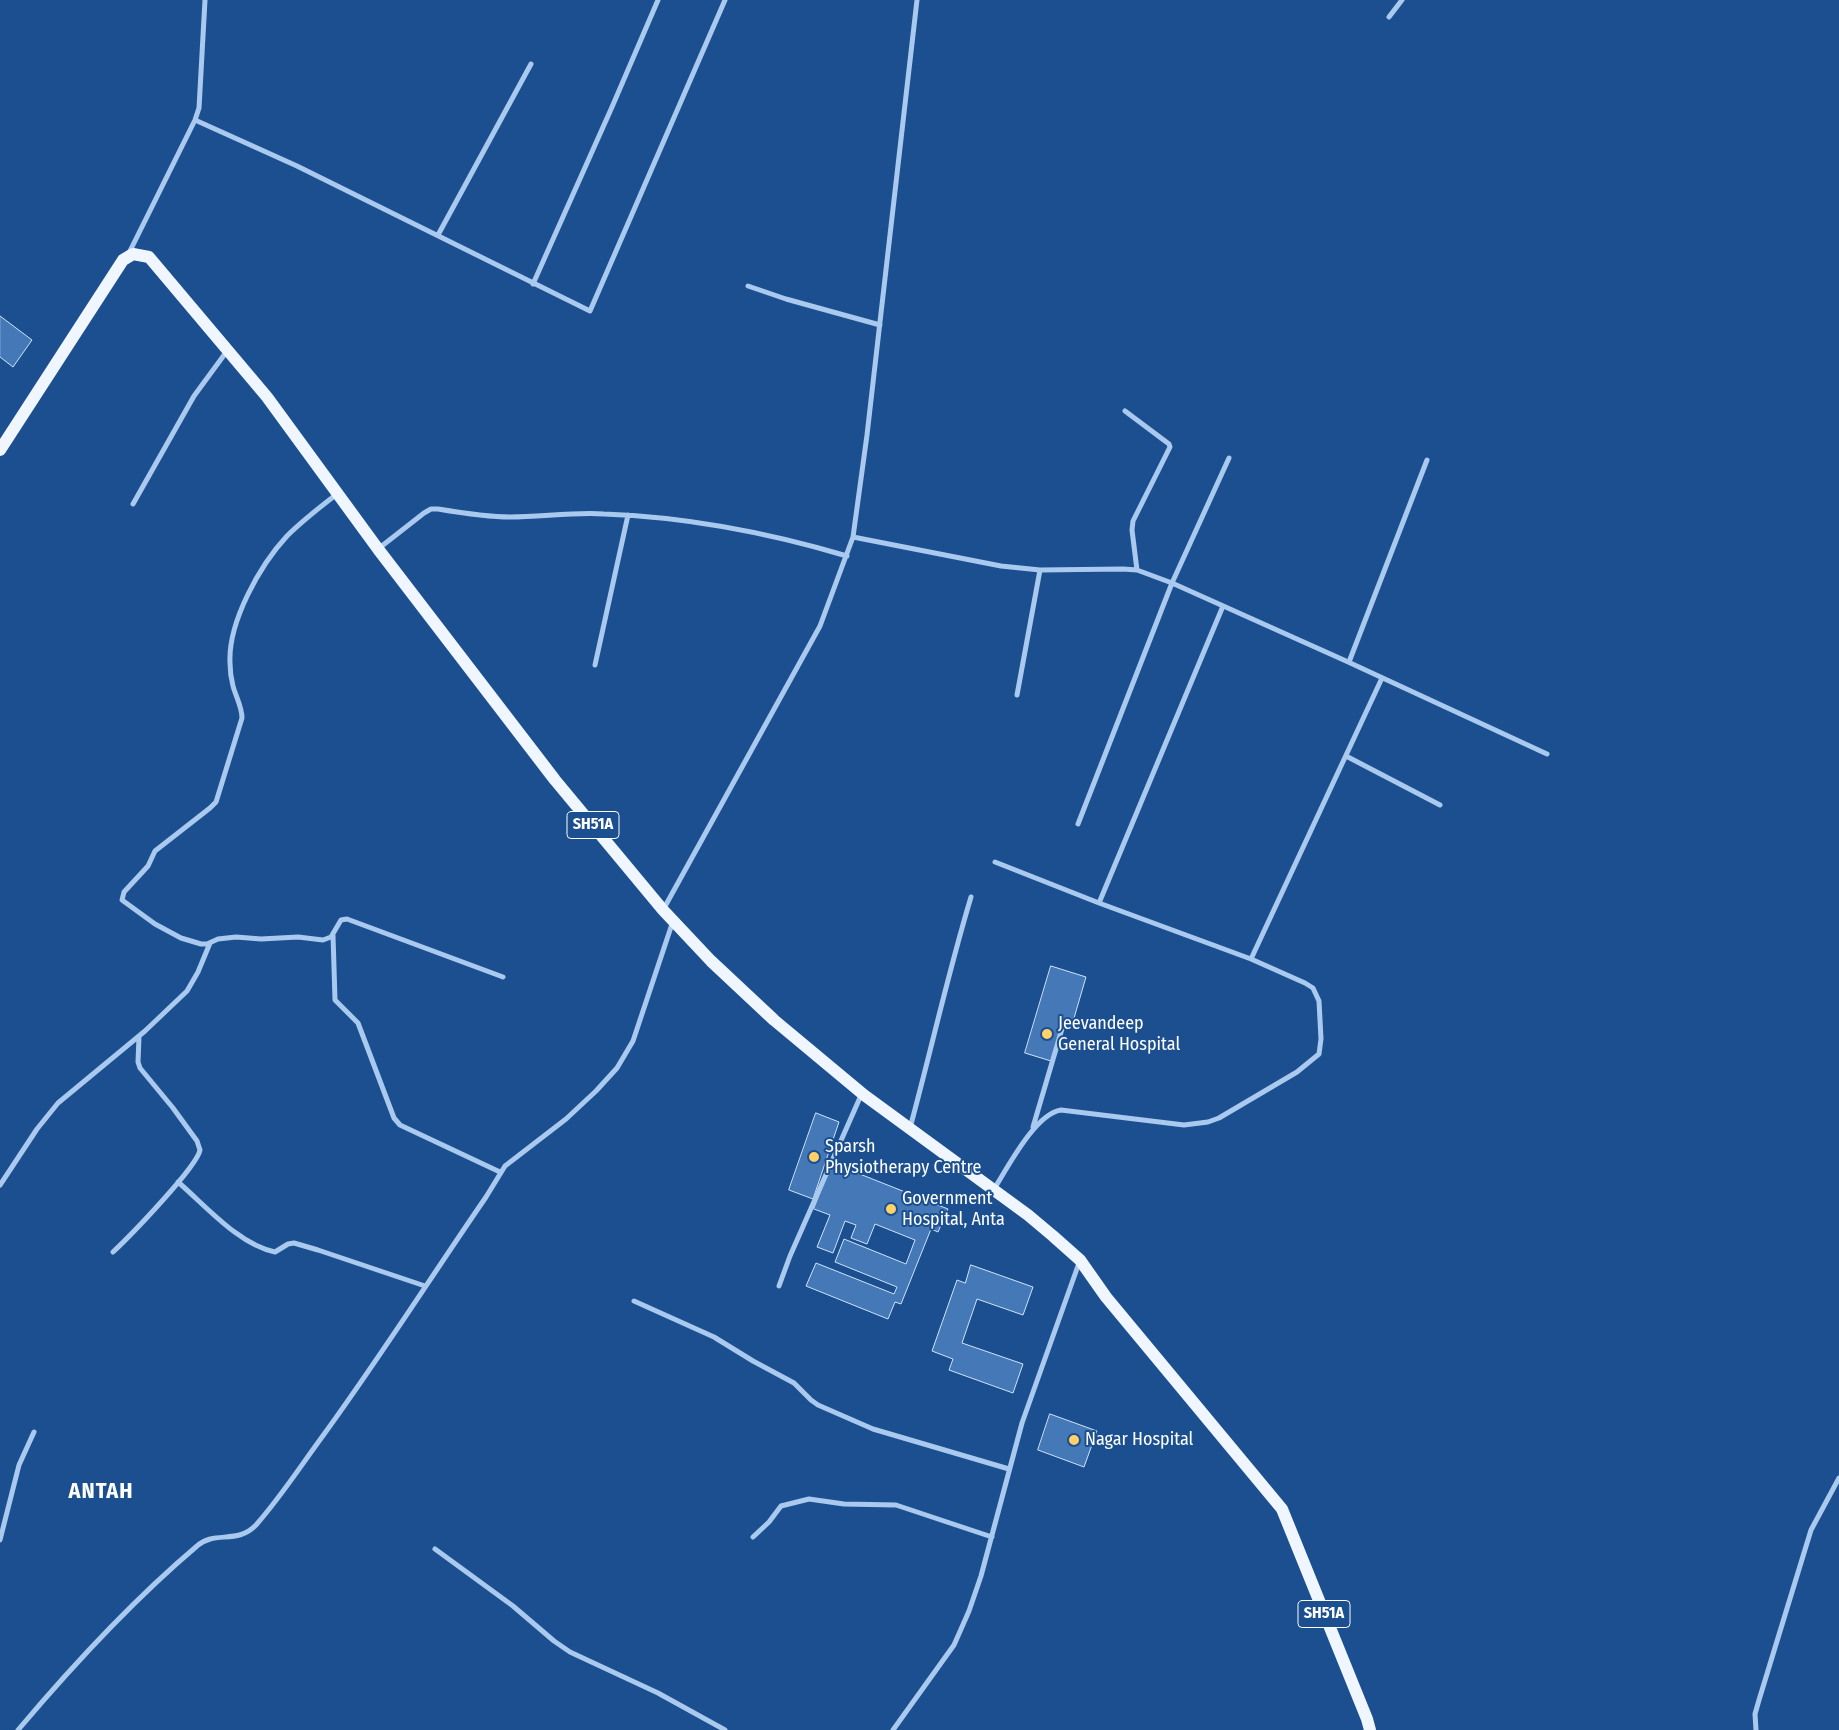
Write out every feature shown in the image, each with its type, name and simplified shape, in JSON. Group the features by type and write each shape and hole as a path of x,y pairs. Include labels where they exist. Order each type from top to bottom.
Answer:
{"main road":[{"name":"SH51A","path":"127,256 138,254 152,259 267,397 378,549 555,780 673,921 748,997 862,1093 1034,1220 1080,1260 1106,1297 1282,1509 1368,1724"},
{"path":"0,450 112,274 127,256"}],"street":[{"path":"127,256 195,120 200,100 205,0"},
{"path":"533,284 658,0"},
{"path":"195,120 296,166 585,309 592,310 724,0"},
{"path":"663,910 820,626 852,537 880,325 917,0"},
{"path":"1389,17 1402,0"},
{"path":"438,235 531,64"},
{"path":"748,286 786,299 880,325"},
{"path":"133,504 194,396 228,350"},
{"path":"1124,411 1162,437 1170,447 1133,521 1132,530 1137,570"},
{"path":"1078,824 1172,583 1229,458"},
{"path":"1349,662 1427,460"},
{"path":"337,493 288,536 265,564 245,600 231,644 230,663 232,681 241,708 242,718 216,802 154,851 148,866 122,894 124,902 155,924 181,938 201,944 210,943 218,939 236,938 298,937 329,939 341,920 347,919 503,977"},
{"path":"378,549 424,513 431,510 509,517 580,514 628,515 727,526 794,540 846,556"},
{"path":"595,666 628,515"},
{"path":"852,537 966,561 1040,570 1123,568 1137,570 1172,583 1349,662 1547,754"},
{"path":"1017,695 1040,570"},
{"path":"1099,903 1223,606"},
{"path":"1251,959 1382,678"},
{"path":"1346,756 1440,805"},
{"path":"993,1189 1032,1130 1047,1115 1053,1112 1061,1110 1184,1125 1208,1122 1241,1106 1297,1072 1316,1057 1321,1049 1319,1002 1316,992 1305,983 1251,959 995,862"},
{"path":"910,1128 971,897"},
{"path":"18,1730 63,1677 147,1592 198,1544 211,1539 245,1534 256,1525 354,1392 486,1197 500,1172 566,1120 617,1068 633,1041 673,921"},
{"path":"333,934 335,1000 358,1023 394,1118 400,1125 500,1172"},
{"path":"0,1185 37,1129 58,1103 139,1036 187,991 196,979 210,943"},
{"path":"1032,1130 1064,1022"},
{"path":"113,1252 178,1182 198,1156 200,1150 173,1108 140,1068 138,1062 139,1036"},
{"path":"779,1286 790,1256 862,1093"},
{"path":"178,1182 238,1236 263,1248 275,1252 288,1244 294,1244 318,1250 425,1286"},
{"path":"893,1730 957,1639 976,1595 1029,1400 1080,1260"},
{"path":"634,1301 714,1337 794,1383 818,1405 873,1429 1009,1469"},
{"path":"0,1540 19,1465 34,1432"},
{"path":"1756,1730 1756,1714 1759,1700 1812,1530 1839,1478"},
{"path":"754,1537 781,1506 809,1499 844,1504 896,1504 992,1537"},
{"path":"435,1549 513,1606 570,1652 658,1693 725,1730"}],"building":[{"path":"0,316 32,340 13,367 0,357"},
{"path":"1051,966 1086,977 1072,1025 1063,1022 1051,1061 1025,1053"},
{"path":"816,1113 839,1122 813,1199 789,1190"},
{"path":"832,1163 948,1209 938,1232 931,1229 901,1304 895,1302 888,1319 806,1286 816,1263 894,1294 897,1287 835,1262 844,1239 906,1264 915,1240 875,1224 867,1244 851,1238 856,1225 845,1221 833,1253 817,1247 830,1215 814,1209"},
{"path":"971,1265 1033,1287 1023,1315 977,1299 962,1343 1023,1364 1013,1393 949,1370 953,1359 932,1351 957,1280 965,1283"},
{"path":"1050,1414 1097,1431 1084,1467 1038,1450"}],"place":[{"name":"Jeevandeep General Hospital","path":"1047,1034"},
{"name":"Sparsh Physiotherapy Centre","path":"814,1157"},
{"name":"Government Hospital, Anta","path":"891,1209"},
{"name":"Nagar Hospital","path":"1074,1440"}],"district":[{"name":"ANTAH","path":"101,1492"}]}
